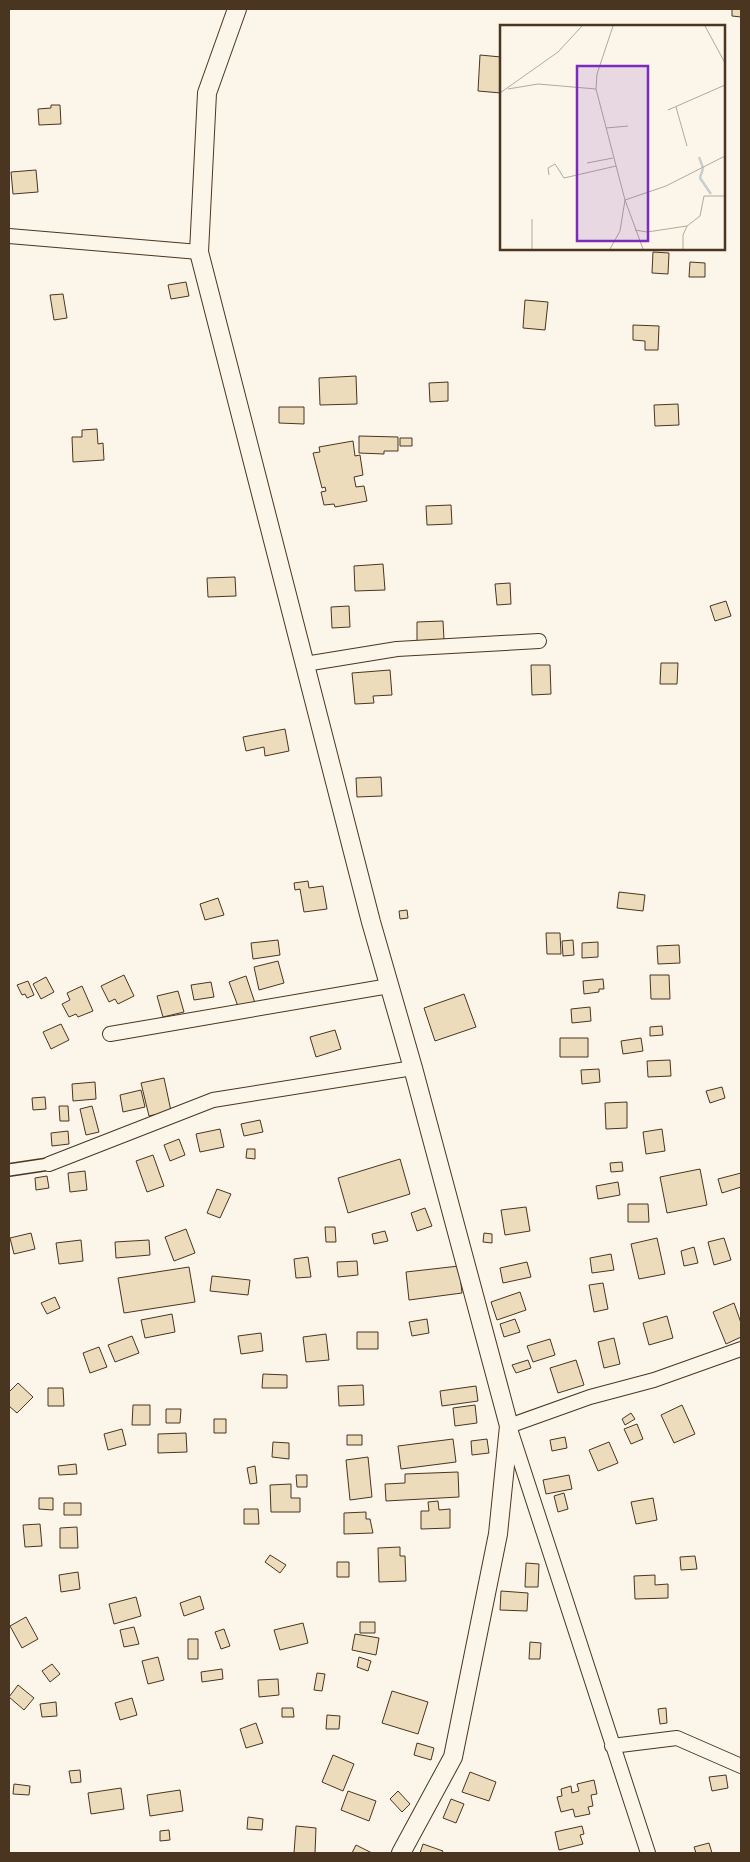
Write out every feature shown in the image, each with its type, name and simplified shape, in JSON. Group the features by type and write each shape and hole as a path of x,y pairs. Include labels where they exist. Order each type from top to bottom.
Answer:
{"street":[{"path":"237,9 207,93 199,252 389,986 413,1068 509,1426 648,1853"},
{"path":"9,236 199,252"},
{"path":"305,664 397,649 539,641"},
{"path":"110,1034 389,986"},
{"path":"9,1170 49,1164 213,1100 413,1068"},
{"path":"509,1426 590,1397 654,1380 741,1350"},
{"path":"401,1853 453,1757 498,1534 509,1426"},
{"path":"612,1746 677,1738 741,1766"}],"building":[{"path":"732,9 741,9 741,17 732,16"},
{"path":"480,55 500,57 500,93 478,91"},
{"path":"51,105 60,105 61,124 39,125 38,109 51,108"},
{"path":"36,170 38,192 13,194 11,172"},
{"path":"653,252 669,253 668,274 652,273"},
{"path":"690,262 705,263 705,277 689,277"},
{"path":"186,282 189,296 171,299 168,285"},
{"path":"63,294 67,318 54,320 50,295"},
{"path":"525,300 548,302 545,330 523,328"},
{"path":"633,325 659,326 658,350 645,350 645,341 633,340"},
{"path":"356,376 357,404 320,405 319,378"},
{"path":"448,382 448,401 430,402 429,383"},
{"path":"678,404 679,425 655,426 654,405"},
{"path":"279,407 304,407 304,424 279,423"},
{"path":"97,429 98,444 103,443 104,460 73,462 72,437 82,437 82,430"},
{"path":"359,436 398,437 398,451 384,451 384,454 359,453"},
{"path":"400,438 412,438 412,446 400,446"},
{"path":"353,441 355,456 360,455 363,475 354,477 356,487 364,486 367,501 335,507 334,504 324,505 321,492 326,491 325,487 322,488 313,453 320,452 319,447"},
{"path":"451,505 452,524 427,525 426,506"},
{"path":"383,564 385,590 355,591 354,566"},
{"path":"235,577 236,596 208,597 207,578"},
{"path":"510,583 511,604 497,605 495,584"},
{"path":"726,601 731,616 715,621 710,606"},
{"path":"349,606 350,627 332,628 331,607"},
{"path":"443,621 444,640 417,642 417,622"},
{"path":"661,663 678,663 677,684 660,684"},
{"path":"531,665 550,665 551,694 532,695"},
{"path":"390,670 392,695 373,696 374,703 355,704 352,673"},
{"path":"285,729 289,751 265,756 264,747 246,751 243,737"},
{"path":"381,777 382,796 357,797 356,778"},
{"path":"308,881 309,888 323,886 327,909 304,912 300,889 295,890 294,883"},
{"path":"619,892 645,895 643,911 617,908"},
{"path":"218,898 224,915 205,920 200,904"},
{"path":"407,910 408,918 400,919 399,911"},
{"path":"546,933 560,933 561,954 547,954"},
{"path":"278,940 280,955 253,959 251,943"},
{"path":"573,940 574,955 563,956 562,941"},
{"path":"598,942 598,957 582,958 582,943"},
{"path":"679,945 680,963 658,964 657,946"},
{"path":"278,961 284,983 259,990 254,967"},
{"path":"124,975 134,996 118,1004 115,999 109,1002 101,986"},
{"path":"650,975 669,975 670,999 651,999"},
{"path":"246,976 255,1003 239,1009 229,982"},
{"path":"46,977 54,992 41,999 33,984"},
{"path":"603,979 604,989 599,989 599,992 584,994 583,981"},
{"path":"28,981 34,995 27,998 25,994 22,995 17,985"},
{"path":"211,982 214,997 194,1000 191,985"},
{"path":"82,986 93,1011 78,1017 76,1014 69,1017 62,1004 70,1000 67,993"},
{"path":"178,991 184,1012 163,1017 157,996"},
{"path":"464,994 476,1027 435,1041 424,1008"},
{"path":"590,1007 591,1021 572,1023 571,1009"},
{"path":"61,1024 69,1040 51,1049 43,1032"},
{"path":"662,1026 663,1035 650,1036 650,1027"},
{"path":"335,1030 341,1049 316,1057 310,1037"},
{"path":"560,1038 588,1038 588,1057 560,1057"},
{"path":"641,1038 643,1051 623,1054 621,1041"},
{"path":"670,1060 671,1076 648,1077 647,1061"},
{"path":"599,1069 600,1082 582,1084 581,1070"},
{"path":"164,1078 171,1111 149,1116 141,1083"},
{"path":"95,1082 96,1099 73,1101 72,1084"},
{"path":"722,1087 725,1098 710,1103 706,1091"},
{"path":"141,1090 145,1107 123,1112 120,1095"},
{"path":"45,1097 46,1109 33,1110 32,1098"},
{"path":"627,1102 627,1128 606,1129 605,1103"},
{"path":"59,1106 68,1106 69,1121 60,1121"},
{"path":"92,1106 99,1132 86,1135 80,1109"},
{"path":"260,1120 263,1132 244,1136 241,1124"},
{"path":"220,1129 224,1147 200,1152 196,1134"},
{"path":"662,1129 665,1151 646,1154 643,1132"},
{"path":"68,1131 69,1144 52,1146 51,1133"},
{"path":"179,1139 185,1155 170,1161 164,1145"},
{"path":"247,1149 255,1149 255,1159 246,1158"},
{"path":"153,1155 164,1186 147,1192 136,1161"},
{"path":"400,1159 410,1194 348,1213 338,1178"},
{"path":"622,1162 623,1171 611,1172 610,1163"},
{"path":"700,1169 707,1205 667,1213 660,1177"},
{"path":"85,1171 87,1190 70,1192 68,1173"},
{"path":"741,1173 741,1187 722,1193 718,1179"},
{"path":"47,1176 49,1188 36,1190 35,1178"},
{"path":"618,1182 620,1195 598,1199 596,1186"},
{"path":"217,1189 231,1194 220,1218 207,1213"},
{"path":"628,1204 648,1204 649,1222 628,1222"},
{"path":"526,1207 530,1231 505,1235 501,1210"},
{"path":"425,1208 432,1226 417,1231 411,1213"},
{"path":"325,1227 335,1227 336,1242 326,1242"},
{"path":"186,1229 195,1253 174,1261 165,1237"},
{"path":"385,1231 388,1241 374,1244 372,1234"},
{"path":"31,1233 35,1249 14,1254 10,1238"},
{"path":"484,1233 492,1234 492,1243 483,1242"},
{"path":"657,1238 665,1274 639,1279 631,1244"},
{"path":"724,1238 731,1260 714,1265 708,1242"},
{"path":"81,1240 83,1261 59,1264 56,1243"},
{"path":"149,1240 150,1255 116,1258 115,1242"},
{"path":"694,1247 698,1263 684,1266 681,1251"},
{"path":"611,1254 614,1270 592,1273 590,1258"},
{"path":"308,1257 311,1277 296,1278 294,1259"},
{"path":"357,1261 358,1275 338,1277 337,1262"},
{"path":"527,1262 531,1277 503,1283 500,1268"},
{"path":"459,1266 462,1293 409,1300 406,1272"},
{"path":"189,1267 195,1302 124,1313 118,1278"},
{"path":"212,1276 250,1280 248,1295 210,1291"},
{"path":"603,1283 608,1309 594,1312 589,1285"},
{"path":"520,1292 526,1310 497,1320 491,1302"},
{"path":"55,1297 60,1308 47,1314 41,1303"},
{"path":"734,1303 741,1323 741,1337 726,1344 713,1312"},
{"path":"172,1314 175,1332 145,1338 141,1320"},
{"path":"667,1316 673,1338 649,1345 643,1323"},
{"path":"427,1319 429,1333 412,1336 409,1322"},
{"path":"515,1319 520,1332 504,1337 500,1324"},
{"path":"357,1332 378,1332 378,1349 357,1349"},
{"path":"261,1333 263,1351 241,1354 238,1336"},
{"path":"326,1334 329,1360 306,1362 303,1337"},
{"path":"132,1336 139,1353 115,1362 108,1345"},
{"path":"614,1338 620,1364 604,1368 598,1342"},
{"path":"550,1339 555,1355 533,1362 527,1346"},
{"path":"99,1347 107,1367 90,1373 83,1353"},
{"path":"528,1360 531,1368 516,1373 512,1365"},
{"path":"576,1360 584,1385 558,1393 550,1368"},
{"path":"263,1374 287,1375 287,1388 262,1388"},
{"path":"18,1383 33,1397 17,1413 9,1406 9,1392"},
{"path":"363,1385 364,1405 339,1406 338,1386"},
{"path":"476,1386 478,1401 442,1406 440,1391"},
{"path":"48,1388 63,1388 64,1406 48,1406"},
{"path":"133,1405 150,1405 150,1425 132,1425"},
{"path":"475,1405 477,1423 455,1426 453,1408"},
{"path":"682,1405 695,1434 674,1443 661,1415"},
{"path":"166,1409 181,1409 180,1423 166,1423"},
{"path":"631,1413 635,1419 625,1425 622,1419"},
{"path":"214,1419 226,1419 226,1433 214,1433"},
{"path":"637,1424 643,1439 631,1444 624,1429"},
{"path":"122,1429 126,1445 108,1450 104,1434"},
{"path":"186,1433 187,1452 158,1453 158,1434"},
{"path":"347,1435 362,1435 362,1445 347,1445"},
{"path":"565,1437 567,1448 552,1451 550,1440"},
{"path":"453,1439 456,1462 401,1469 398,1446"},
{"path":"487,1439 489,1453 472,1455 471,1441"},
{"path":"273,1442 289,1443 289,1459 272,1457"},
{"path":"609,1442 618,1463 598,1471 589,1450"},
{"path":"368,1457 372,1497 350,1500 346,1460"},
{"path":"76,1464 77,1474 59,1475 58,1466"},
{"path":"255,1466 257,1483 250,1484 247,1468"},
{"path":"458,1472 459,1497 386,1501 385,1484 405,1483 405,1474"},
{"path":"296,1475 307,1475 307,1487 297,1487"},
{"path":"569,1475 572,1489 546,1494 543,1480"},
{"path":"291,1484 291,1498 300,1498 300,1512 271,1512 270,1485"},
{"path":"564,1493 568,1509 558,1512 554,1496"},
{"path":"39,1498 53,1498 53,1510 39,1509"},
{"path":"653,1498 657,1520 636,1524 631,1502"},
{"path":"438,1501 439,1510 450,1509 450,1528 421,1529 421,1511 429,1511 428,1502"},
{"path":"64,1503 81,1503 81,1515 64,1515"},
{"path":"244,1509 258,1509 259,1524 244,1524"},
{"path":"366,1512 366,1519 370,1519 373,1533 344,1534 344,1513"},
{"path":"40,1524 42,1546 25,1547 23,1525"},
{"path":"77,1527 78,1548 60,1548 60,1528"},
{"path":"400,1547 400,1556 405,1556 406,1581 379,1582 378,1548"},
{"path":"270,1555 286,1565 280,1573 265,1562"},
{"path":"695,1556 697,1569 681,1570 680,1557"},
{"path":"337,1562 349,1562 349,1577 337,1577"},
{"path":"526,1563 539,1564 538,1587 525,1587"},
{"path":"78,1572 80,1589 61,1592 59,1575"},
{"path":"655,1575 655,1585 668,1584 668,1598 635,1599 634,1576"},
{"path":"501,1591 528,1593 527,1611 500,1610"},
{"path":"200,1596 204,1609 184,1616 180,1603"},
{"path":"136,1597 141,1616 114,1624 109,1604"},
{"path":"26,1617 38,1639 22,1648 10,1626"},
{"path":"360,1622 375,1622 375,1633 360,1633"},
{"path":"303,1623 308,1643 280,1650 274,1630"},
{"path":"134,1627 139,1644 124,1647 120,1630"},
{"path":"224,1629 230,1646 221,1649 215,1632"},
{"path":"355,1634 379,1638 376,1655 352,1650"},
{"path":"188,1639 198,1639 198,1659 188,1659"},
{"path":"530,1642 541,1643 540,1659 529,1659"},
{"path":"158,1657 164,1680 148,1684 142,1661"},
{"path":"359,1657 371,1661 368,1671 357,1667"},
{"path":"52,1664 60,1674 50,1682 42,1671"},
{"path":"222,1669 223,1679 202,1682 201,1672"},
{"path":"317,1673 325,1674 322,1691 314,1690"},
{"path":"278,1679 279,1695 259,1697 258,1680"},
{"path":"18,1685 34,1698 24,1710 9,1697"},
{"path":"392,1691 428,1702 418,1734 382,1723"},
{"path":"132,1698 137,1715 120,1720 115,1703"},
{"path":"56,1702 57,1716 42,1717 40,1704"},
{"path":"282,1708 293,1708 294,1717 282,1717"},
{"path":"666,1708 667,1723 660,1724 658,1709"},
{"path":"327,1715 340,1716 339,1729 326,1729"},
{"path":"256,1723 263,1743 246,1748 240,1729"},
{"path":"417,1743 434,1748 431,1760 414,1755"},
{"path":"333,1755 354,1764 343,1791 322,1782"},
{"path":"80,1770 81,1782 71,1783 69,1771"},
{"path":"470,1772 496,1782 489,1801 462,1792"},
{"path":"726,1775 728,1788 712,1791 709,1777"},
{"path":"594,1780 597,1794 591,1795 593,1806 588,1807 590,1814 575,1817 573,1809 561,1812 557,1797 562,1796 561,1789 571,1786 572,1793 579,1791 577,1784"},
{"path":"14,1784 30,1786 29,1795 13,1794"},
{"path":"121,1788 124,1809 91,1814 88,1793"},
{"path":"180,1790 183,1811 150,1816 147,1795"},
{"path":"348,1791 376,1801 369,1821 341,1810"},
{"path":"398,1791 410,1804 402,1812 390,1799"},
{"path":"451,1799 464,1804 456,1823 443,1818"},
{"path":"248,1817 263,1819 262,1830 247,1829"},
{"path":"296,1826 316,1828 315,1853 294,1853"},
{"path":"582,1826 584,1834 580,1835 583,1844 559,1850 555,1832"},
{"path":"169,1830 170,1840 160,1841 160,1831"},
{"path":"709,1843 712,1853 696,1853 694,1847"},
{"path":"423,1844 443,1851 442,1853 420,1853"},
{"path":"356,1845 372,1853 352,1853"}]}
